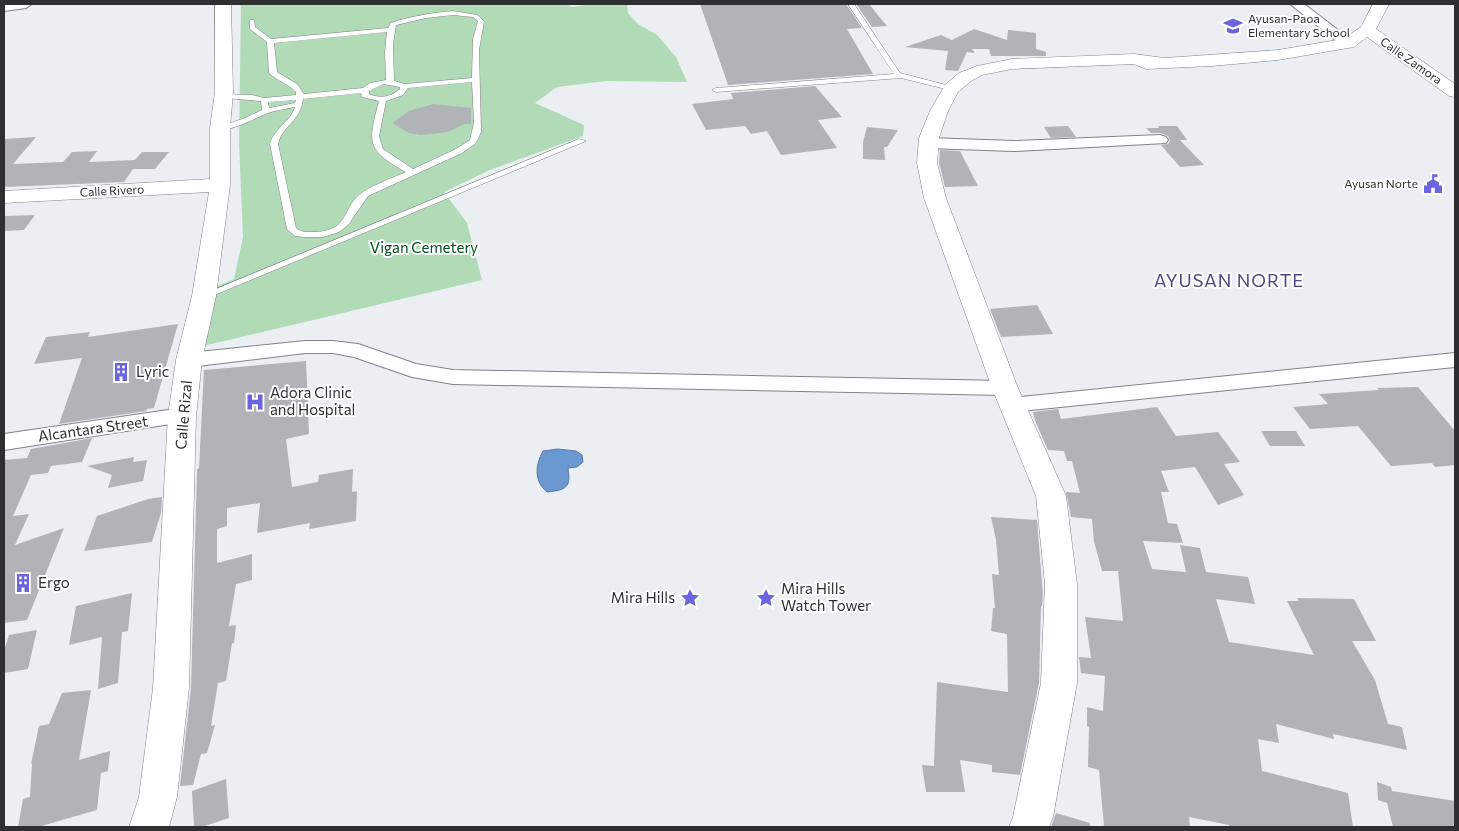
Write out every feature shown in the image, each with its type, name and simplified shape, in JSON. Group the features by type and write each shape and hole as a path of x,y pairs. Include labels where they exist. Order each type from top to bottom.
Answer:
{"street":[{"path":"4,7 26,4"},
{"name":"Calle Rizal","path":"149,827 158,796 171,688 182,416 189,360 204,296 220,185 220,128 224,96 223,4"},
{"path":"1296,4 1348,43"},
{"path":"1030,827 1059,683 1061,584 1051,496 1008,397 935,198 927,163 928,143 939,111 951,89 965,77 978,71 1012,64 1212,62 1278,55 1348,43 1367,30 1381,4"},
{"name":"Calle Zamora","path":"1367,30 1455,92"},
{"path":"928,143 1014,146 1160,140"},
{"name":"Calle Rivero","path":"4,197 220,185"},
{"path":"189,360 305,347 333,347 358,350 412,370 453,377 1008,397 1455,360"},
{"name":"Alcantara Street","path":"4,442 182,416"}],"lane":[{"path":"851,4 897,74 951,89"},
{"path":"270,41 273,73 279,78 296,85 300,92 298,112 275,137 274,144 292,229 298,234 316,235 338,230 346,223 360,198 365,194 459,151 474,142 478,126 476,33 481,21 476,15 456,13 413,18 393,24 389,63 390,82"},
{"path":"252,22 252,28 270,41 391,30"},
{"path":"716,90 902,76"},
{"path":"365,93 376,84 390,82 404,86 476,80"},
{"path":"224,96 252,97 264,100 299,100 365,93 383,99 402,93 404,86"},
{"path":"383,99 374,137 376,146 381,153 412,172"},
{"path":"264,100 266,111"},
{"path":"220,128 248,120 266,111 299,100"},
{"path":"204,296 582,140"}],"green space":[{"name":"Vigan Cemetery","path":"241,4 565,4 572,7 593,4 627,4 628,13 638,24 657,35 676,57 687,82 605,81 557,87 535,103 584,125 583,136 490,170 444,192 467,223 482,280 199,347 212,288 234,279 243,237 239,142"}],"water":[{"path":"558,449 576,451 582,455 583,462 577,467 568,468 569,479 563,489 547,492 538,478 538,462 543,451"}],"building":[{"path":"700,4 846,4 862,28 847,29 873,74 728,85"},
{"path":"856,4 869,4 887,26 872,27"},
{"path":"974,29 1007,40 1008,30 1036,33 1036,49 1046,52 1046,56 991,56 989,49 971,49 974,53 967,52 958,71 945,70 948,51 905,47 941,35 952,40"},
{"path":"815,86 842,117 818,120 837,148 781,155 767,131 751,134 745,126 706,130 692,104 733,99 731,93"},
{"path":"433,104 471,108 471,124 464,124 448,132 421,135 409,133 392,123 409,111"},
{"path":"1068,126 1076,137 1051,138 1044,127"},
{"path":"1158,126 1177,126 1187,140 1180,140 1204,165 1180,167 1161,145 1168,144 1170,141 1168,136 1160,133 1151,133 1146,128 1159,128"},
{"path":"867,127 898,130 887,147 884,147 885,160 863,159 863,142"},
{"path":"36,137 13,164 63,162 72,152 97,151 89,162 135,160 142,152 169,152 155,169 133,169 124,182 4,187 4,139"},
{"path":"940,150 960,151 978,186 945,187 939,163"},
{"path":"35,215 24,230 4,231 4,216"},
{"path":"1037,305 1053,334 1001,337 990,309"},
{"name":"Lyric","path":"178,324 154,408 147,409 146,411 59,424 82,358 34,364 46,337 90,332 88,337"},
{"path":"306,361 309,434 286,439 292,487 318,482 319,475 353,469 352,492 357,491 356,521 309,529 310,523 257,533 260,503 227,508 227,526 217,529 217,563 252,554 252,580 236,584 229,626 236,625 234,643 232,643 226,681 218,683 211,726 215,725 207,753 201,754 193,785 180,786 191,688 197,469 199,468 204,370"},
{"path":"1418,387 1455,431 1455,465 1435,467 1432,463 1391,466 1358,426 1310,429 1293,407 1328,404 1319,394 1379,390 1377,388"},
{"path":"1157,407 1176,436 1218,432 1240,462 1224,464 1244,495 1218,505 1195,467 1161,471 1169,492 1161,492 1168,523 1177,524 1183,543 1143,541 1152,569 1186,572 1180,545 1200,548 1206,572 1248,577 1255,604 1216,599 1229,642 1314,655 1287,601 1299,601 1297,598 1354,599 1376,641 1352,641 1375,680 1388,724 1402,727 1407,750 1333,734 1334,739 1276,724 1279,743 1258,739 1262,771 1348,793 1353,827 1230,827 1229,825 1189,817 1190,827 1104,827 1099,770 1088,767 1089,727 1087,726 1087,707 1103,711 1105,676 1081,673 1079,657 1091,658 1085,617 1123,621 1118,571 1102,571 1094,541 1092,519 1071,517 1066,492 1080,493 1072,461 1067,461 1064,451 1048,450 1033,412 1058,409 1061,419"},
{"path":"1261,431 1296,431 1305,446 1270,446"},
{"name":"Ergo","path":"92,438 82,462 51,466 48,473 31,475 13,516 29,514 15,545 64,528 27,620 4,623 4,460 27,458 31,449"},
{"path":"134,457 133,462 147,460 143,481 108,488 112,475 87,466"},
{"path":"162,497 161,513 152,542 84,551 97,516 148,499"},
{"path":"991,517 1037,520 1043,596 1041,606 1039,683 1020,775 992,772 992,765 960,760 965,792 926,792 922,765 934,766 937,682 1008,692 1007,634 991,631 993,608 995,608 992,574 999,575 996,540"},
{"path":"132,593 128,631 122,632 118,683 98,689 102,637 69,645 76,606"},
{"path":"37,630 28,669 4,673 4,651 9,635"},
{"path":"91,690 79,760 110,751 108,771 101,773 97,810 38,827 18,827 23,799 30,797 31,764 39,726 49,724 62,693"},
{"path":"226,779 229,818 202,827 194,827 192,791"},
{"path":"1377,782 1391,787 1392,791 1455,801 1455,827 1393,827 1387,803 1378,800"},
{"path":"1056,813 1090,823 1090,827 1051,827"}],"place":[{"name":"Ayusan-Paoa Elementary School","path":"1233,26"},
{"name":"Ayusan Norte","path":"1433,184"},
{"name":"Lyric","path":"121,372"},
{"name":"Adora Clinic and Hospital","path":"255,402"},
{"name":"Ergo","path":"23,583"},
{"name":"Mira Hills","path":"690,598"},
{"name":"Mira Hills Watch Tower","path":"766,598"}],"district":[{"name":"AYUSAN NORTE","path":"1229,281"}]}
